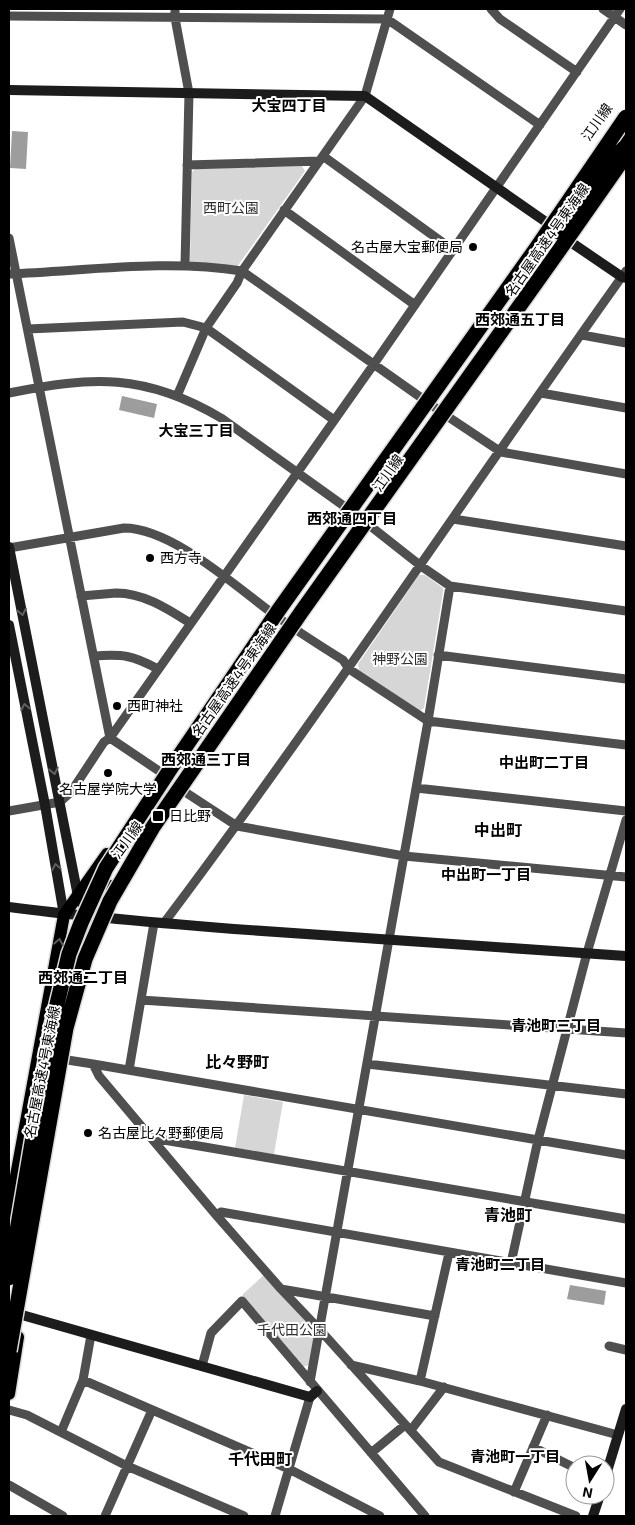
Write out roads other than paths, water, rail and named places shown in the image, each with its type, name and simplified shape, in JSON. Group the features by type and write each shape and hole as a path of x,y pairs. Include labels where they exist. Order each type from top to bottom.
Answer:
{"highway":[{"name":"名古屋高速4号東海線","path":"9,1278 58,994 81,923 106,868 171,768 278,611 535,250 626,117"},
{"path":"604,148 618,142 626,132"},
{"path":"334,567 333,554 444,391 568,220 602,168 626,145"},
{"name":"名古屋高速4号東海線","path":"9,1351 66,1028 85,959 97,928 122,877 153,827 334,567 626,155"}],"main road":[{"name":"江川線","path":"9,1214 64,915 626,107"},
{"name":"江川線","path":"9,1394 61,1059 90,917 626,166"}],"street":[{"path":"176,396 206,328 237,283 242,271 365,96 390,9"},
{"path":"491,9 500,19 577,72"},
{"path":"603,9 626,25"},
{"path":"9,812 60,802 71,792 104,742 110,738 374,364 620,9"},
{"path":"175,13 189,92 185,265"},
{"path":"9,16 175,13 387,19 540,125"},
{"path":"9,90 365,96 495,189 546,222 572,243 625,275 237,826 159,923 141,1000 129,1070"},
{"path":"187,165 321,159 453,250"},
{"path":"284,210 415,305"},
{"path":"9,238 12,274 28,329 110,738 162,773"},
{"path":"12,274 185,265 242,271 501,452 626,474"},
{"path":"28,329 183,322 206,328 334,420"},
{"path":"582,335 626,343"},
{"path":"9,393 75,382 111,381 146,386 176,396 201,406 221,418 348,509"},
{"path":"542,393 626,408"},
{"path":"453,519 626,546"},
{"path":"369,525 450,586 626,611"},
{"path":"90,917 78,896 9,548 124,528 144,530 166,538 224,577 342,660 349,669 428,721 626,745"},
{"path":"275,1516 312,1390 320,1330 428,721 450,586"},
{"path":"81,596 118,593 138,596 162,605 190,623"},
{"path":"9,625 12,661 45,805 64,915"},
{"path":"94,656 127,655 142,660 158,669"},
{"path":"438,655 626,679"},
{"path":"416,788 626,811"},
{"path":"182,790 237,826 404,856 626,877"},
{"path":"511,1263 552,1085 587,953 626,820"},
{"path":"9,907 64,915 159,923 388,941 626,956"},
{"path":"141,1000 626,1033"},
{"path":"61,1059 626,1155"},
{"path":"93,1064 99,1076 216,1216 439,1462 576,1516"},
{"path":"367,1064 626,1094"},
{"path":"152,1138 626,1219"},
{"path":"216,1216 221,1212 337,1234 626,1283"},
{"path":"420,1381 449,1252"},
{"path":"281,1289 435,1316"},
{"path":"202,1366 211,1333 242,1301 312,1390 371,1453 425,1516"},
{"path":"22,1315 202,1366 312,1390"},
{"path":"61,1432 83,1380 91,1335"},
{"path":"609,1346 626,1350"},
{"path":"351,1365 444,1387 618,1435"},
{"path":"83,1380 289,1469 380,1516"},
{"path":"371,1453 408,1428 444,1387"},
{"path":"612,1455 626,1408"},
{"path":"9,1410 27,1415 127,1466 244,1516"},
{"path":"105,1516 152,1410"},
{"path":"514,1492 547,1415"},
{"path":"533,1447 565,1463"},
{"path":"9,1486 63,1516"}],"place":[{"name":"名古屋大宝郵便局","path":"473,247"},
{"name":"西方寺","path":"150,558"},
{"name":"西町神社","path":"117,706"},
{"name":"名古屋学院大学","path":"108,773"},
{"name":"日比野","path":"158,816"},
{"name":"名古屋比々野郵便局","path":"88,1133"}],"district":[{"name":"大宝四丁目","path":"289,106"},
{"name":"西郊通五丁目","path":"520,320"},
{"name":"大宝三丁目","path":"196,431"},
{"name":"西郊通四丁目","path":"352,519"},
{"name":"西郊通三丁目","path":"206,760"},
{"name":"中出町二丁目","path":"544,763"},
{"name":"中出町","path":"498,830"},
{"name":"中出町一丁目","path":"486,875"},
{"name":"西郊通二丁目","path":"83,978"},
{"name":"青池町三丁目","path":"556,1026"},
{"name":"比々野町","path":"237,1062"},
{"name":"青池町","path":"508,1215"},
{"name":"青池町二丁目","path":"500,1265"},
{"name":"青池町一丁目","path":"515,1457"},
{"name":"千代田町","path":"260,1459"}],"park label":[{"name":"西町公園","path":"231,208"},
{"name":"神野公園","path":"400,659"},
{"name":"千代田公園","path":"292,1330"}]}
